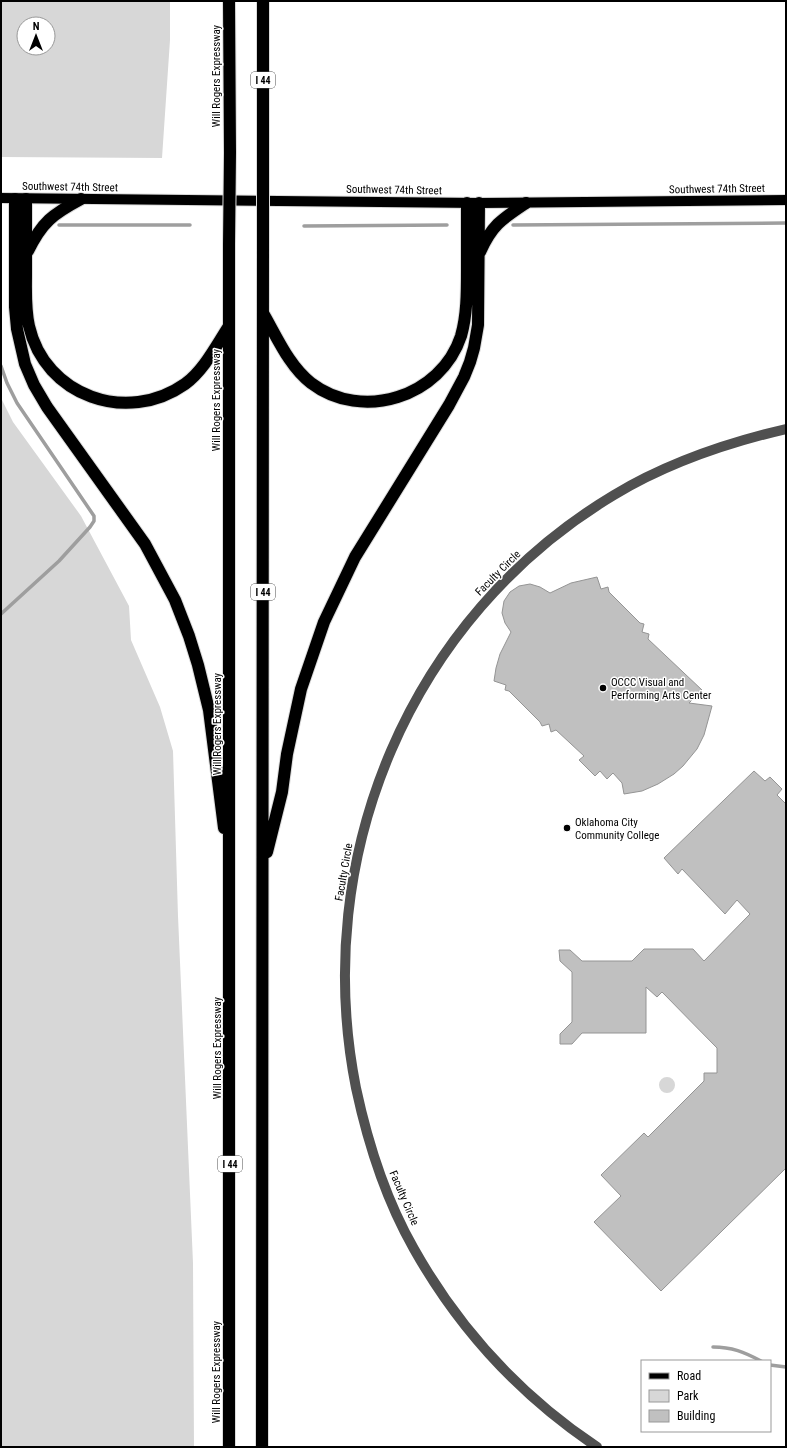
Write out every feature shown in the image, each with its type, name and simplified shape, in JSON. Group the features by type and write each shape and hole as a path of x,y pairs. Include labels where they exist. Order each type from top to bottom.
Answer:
{"highway":[{"name":"Will Rogers Expressway","path":"229,1 229,1447"},
{"name":"I 44","path":"262,1447 263,1"},
{"path":"21,199 26,256 26,306 29,326 35,343 44,360 54,373 78,392 94,398 120,403 137,403 150,400 176,389 196,374 229,326"},
{"path":"21,199 15,307 17,329 25,364 34,385 47,407 145,544 175,600 198,665 209,710 230,880"},
{"path":"26,256 36,235 45,223 58,212 81,199"},
{"path":"263,871 282,792 288,754 302,689 324,622 354,557 449,405 470,362 478,325 478,257 473,203"},
{"path":"263,312 290,360 300,373 312,383 335,396 354,401 373,402 396,398 416,389 436,374 446,363 461,336 466,301 473,203"},
{"path":"478,257 487,237 497,224 526,203"}],"main road":[{"name":"Southwest 74th Street","path":"1,198 473,203 786,200"}],"street":[{"name":"Faculty Circle","path":"597,1447 561,1422 532,1398 499,1365 472,1334 438,1289 413,1247 381,1176 361,1111 350,1053 346,1018 346,946 357,857 366,819 378,781 401,728 418,695 446,652 474,615 518,568 566,527 590,510 641,480 704,452 728,444 786,429"}],"green space":[{"path":"1,1 170,1 170,40 162,158 1,157"},
{"path":"1,398 13,422 81,516 129,606 131,640 160,707 173,751 178,916 193,1263 194,1447 1,1447"},
{"path":"664,1077 670,1077 675,1082 673,1091 670,1093 664,1093 659,1088 659,1082"}],"building":[{"name":"OCCC Visual and Performing Arts Center","path":"597,577 601,589 608,587 609,592 640,623 644,624 642,632 649,634 648,639 702,690 689,703 712,706 704,735 697,749 683,766 674,774 658,784 642,791 624,794 622,783 613,773 607,779 600,771 595,776 579,760 584,756 556,730 551,732 549,724 542,726 540,722 509,691 505,690 506,685 494,681 500,654 511,632 505,623 502,613 504,601 510,592 519,586 530,584 540,587 550,593 571,583"},
{"name":"Oklahoma City Community College","path":"754,771 765,781 770,777 782,789 777,795 786,804 786,1168 661,1291 594,1222 621,1196 601,1175 644,1133 648,1137 704,1081 704,1073 717,1073 717,1048 662,992 657,997 646,987 646,1033 582,1033 572,1044 560,1044 560,1034 572,1022 572,972 560,961 559,950 570,950 582,961 632,961 644,949 693,949 704,961 750,914 737,900 725,914 682,869 678,874 664,858"}],"waterway":[{"path":"513,225 786,223"},
{"path":"59,225 190,225"},
{"path":"304,226 447,225"},
{"path":"1,366 7,383 17,403 94,516 94,521 90,527 59,561 1,614"},
{"path":"713,1347 738,1351 759,1360"},
{"path":"771,1365 786,1367"}],"place":[{"name":"OCCC Visual and Performing Arts Center","path":"603,688"},
{"name":"Oklahoma City Community College","path":"567,828"}]}
